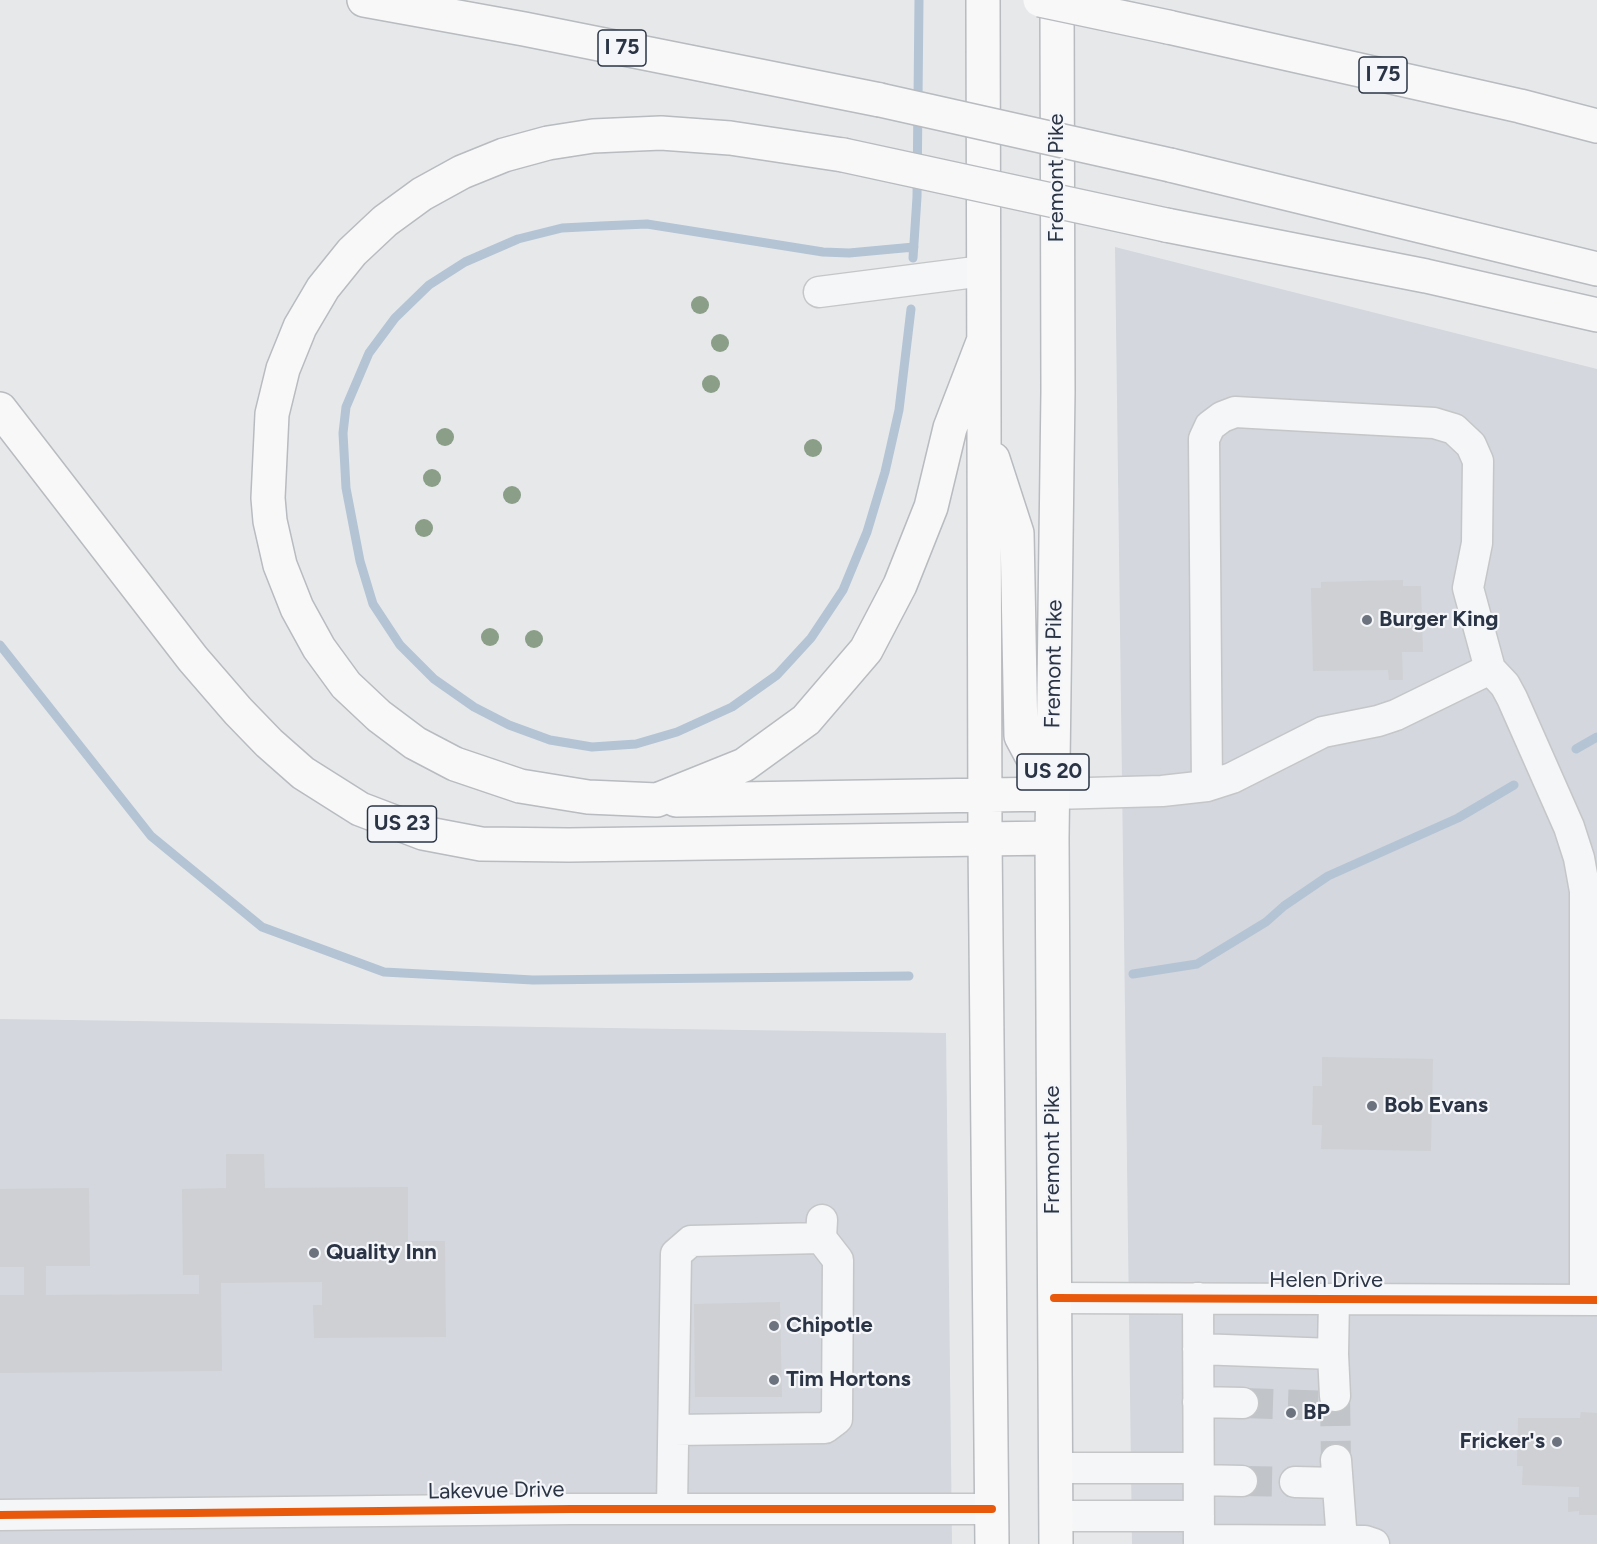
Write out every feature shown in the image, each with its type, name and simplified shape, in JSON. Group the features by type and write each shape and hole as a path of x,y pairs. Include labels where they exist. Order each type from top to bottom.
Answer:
{"highway":[{"name":"I 75","path":"364,0 524,29 880,100 1170,165 1597,269"},
{"name":"US 20","path":"983,0 984,795 992,1544"},
{"name":"I 75","path":"1040,0 1521,106 1597,126"},
{"name":"Fremont Pike","path":"1056,1530 1052,838 1058,391 1057,0"},
{"path":"983,426 1017,533 1022,736 1053,794 657,800 588,797 520,786 455,764 406,736 379,716 346,685 319,648 297,608 280,565 270,521 268,498 272,414 282,369 311,307 352,252 385,220 422,194 462,172 504,155 548,143 593,136 661,134 730,138 843,155 1166,225 1426,276 1597,315"},
{"path":"657,800 744,765 806,720 866,650 900,585 931,507 950,428 983,342"},
{"name":"US 23","path":"0,410 193,659 237,711 303,772 360,808 423,832 481,844 985,839"},
{"path":"985,839 1052,838"}],"street":[{"path":"819,292 983,271"},
{"path":"1207,786 1204,439 1210,426 1222,417 1235,412 1434,423 1454,429 1471,445 1478,461 1477,543 1468,588 1490,669 1512,698 1569,827 1579,858 1591,919 1591,1300"},
{"path":"1053,794 1162,792 1207,786 1232,778 1323,732 1396,715 1490,669"},
{"path":"672,1508 676,1254 691,1241 822,1229 838,1260 837,1419 825,1428 674,1430"},
{"name":"Helen Drive","path":"1054,1298 1591,1300"},
{"path":"1198,1298 1199,1533"},
{"path":"1334,1299 1335,1396"},
{"path":"1198,1349 1334,1354"},
{"path":"1197,1402 1243,1403"},
{"path":"1055,1468 1199,1474 1242,1481"},
{"path":"1295,1482 1336,1472 1342,1541"},
{"name":"Lakevue Drive","path":"0,1515 672,1508 992,1509"},
{"path":"1056,1530 1199,1533 1365,1541 1374,1544"}],"shaded area":[{"path":"1115,247 1597,369 1597,1544 1132,1544"},
{"path":"0,1019 946,1033 952,1544 0,1544"}],"building":[{"name":"Burger King","path":"1403,580 1403,586 1421,586 1423,652 1402,652 1403,680 1389,680 1388,670 1313,671 1311,588 1321,588 1321,582"},
{"name":"Bob Evans","path":"1322,1057 1433,1059 1431,1151 1321,1149 1322,1125 1312,1125 1313,1086 1322,1086"},
{"name":"Quality Inn","path":"226,1154 264,1154 265,1188 408,1187 408,1241 445,1241 446,1337 314,1338 313,1305 322,1305 322,1282 221,1283 222,1371 0,1373 0,1295 24,1295 24,1267 0,1267 0,1189 89,1188 90,1266 46,1266 46,1295 199,1294 199,1275 183,1275 182,1189 226,1188"},
{"path":"780,1302 782,1397 695,1397 694,1304"},
{"name":"Fricker's","path":"1581,1412 1597,1413 1597,1515 1579,1515 1579,1511 1568,1512 1568,1497 1579,1497 1579,1487 1522,1485 1523,1466 1517,1466 1518,1418 1580,1418"}],"waterway":[{"path":"913,258 917,197 919,0"},
{"path":"911,309 899,410 885,472 867,532 843,590 811,638 777,675 732,707 677,732 636,744 592,747 550,740 509,725 474,707 434,679 400,645 373,604 360,561 346,488 343,433 346,407 369,353 395,318 429,285 465,262 518,239 562,228 647,224 823,252 849,253 914,247"},
{"path":"0,645 151,836 262,927 384,972 533,980 909,976"},
{"path":"1576,749 1597,737"},
{"path":"1133,974 1197,964 1266,922 1284,906 1328,876 1458,818 1514,785"}],"tunnel":[{"path":"1335,1396 1336,1460"},
{"path":"1243,1403 1336,1406"},
{"path":"1242,1481 1295,1482"}],"cycle path":[{"path":"1054,1298 1597,1300"},
{"path":"0,1515 571,1509 992,1509"}],"place":[{"name":"Burger King","path":"1367,620"},
{"name":"Bob Evans","path":"1372,1106"},
{"name":"Quality Inn","path":"314,1253"},
{"name":"Chipotle","path":"774,1326"},
{"name":"Tim Hortons","path":"774,1380"},
{"name":"BP","path":"1291,1413"},
{"name":"Fricker's","path":"1557,1442"}]}
